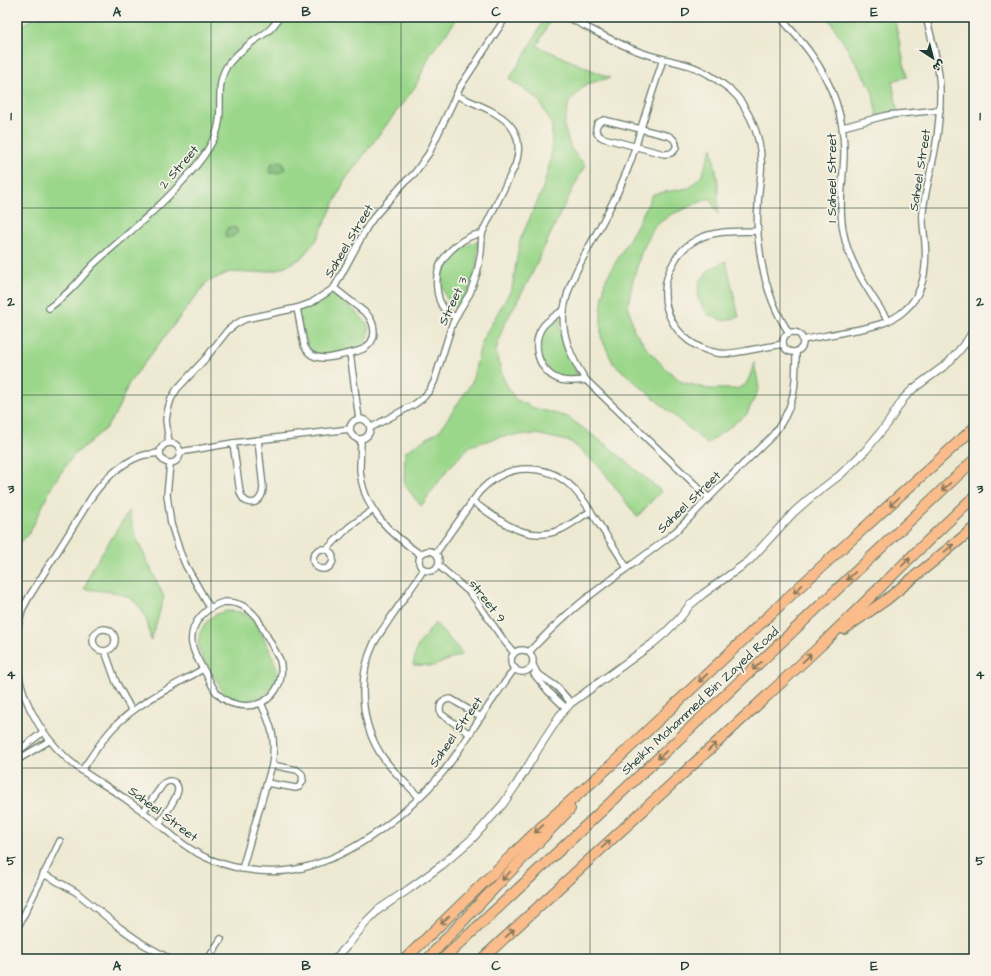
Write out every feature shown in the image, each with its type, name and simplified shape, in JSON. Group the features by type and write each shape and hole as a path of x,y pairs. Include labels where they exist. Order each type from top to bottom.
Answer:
{"highway":[{"path":"405,959 539,830 610,766 796,591 972,429"},
{"name":"Sheikh Mohammed Bin Zayed Road","path":"443,959 678,740 974,460"},
{"path":"482,959 818,648 974,497"},
{"path":"818,648 886,600 974,528"},
{"path":"428,959 610,766"}],"street":[{"name":"2 Street","path":"50,308 68,292 95,262 172,193 196,166 207,151 217,132 219,122 220,88 226,68 241,50 268,32 279,17"},
{"name":"Saheel Street","path":"169,443 166,420 171,399 177,389 205,359 228,330 245,320 297,308 311,303 334,288 374,217 422,164 465,78 506,17"},
{"path":"567,17 626,47 695,68 717,79 726,86 743,105 751,118 760,146 761,172 758,204 758,231 763,273 771,299 789,333"},
{"name":"1 Saheel Street","path":"780,17 810,53 822,71 834,94 843,127 844,154 841,207 843,234 852,260 888,321"},
{"name":"Saheel Street","path":"803,340 864,328 888,321 906,309 914,301 919,291 923,279 926,255 923,214 927,186 936,146 940,110 938,67 926,17"},
{"path":"663,59 636,147 624,180 572,281 564,310 564,329 568,347 586,380 709,498"},
{"name":"Street 3","path":"370,428 415,404 423,398 434,382 452,325 470,293 478,273 482,234 486,222 515,166 519,154 518,141 513,129 504,119 497,114 456,95"},
{"path":"843,127 888,115 940,110"},
{"path":"604,120 641,128 673,138 675,140 676,148 668,154 603,138 597,134 596,126 604,120"},
{"path":"758,231 709,235 696,239 686,247 670,268 666,280 666,306 671,319 682,335 698,347 710,351 719,353 733,353 783,344"},
{"path":"456,317 445,310 440,302 437,280 438,271 443,260 460,243 472,235 482,234"},
{"path":"297,308 304,345 310,355 322,358 333,357 364,348 370,344 373,338 374,325 371,319 367,314 334,288"},
{"path":"564,310 543,326 538,337 536,350 540,363 548,373 560,380 573,382 586,380"},
{"path":"335,959 378,910 410,889 442,865 472,838 488,821 503,804 568,705 652,644 679,619 690,605 716,584 749,561 794,512 850,467 884,428 904,398 913,389 947,364 958,353 974,330"},
{"path":"789,333 799,334 803,340 801,349 796,352 789,352 784,348 784,338 789,333"},
{"name":"Saheel Street","path":"529,652 547,633 586,598 672,535 772,436 785,418 793,397 795,386 796,352"},
{"path":"350,353 359,419"},
{"path":"359,419 365,420 370,428 369,434 364,438 358,439 352,435 350,426 353,421 359,419"},
{"path":"180,452 258,440 350,430"},
{"path":"361,439 360,470 367,498 372,510 384,525 421,555"},
{"path":"234,444 241,496 244,500 254,502 261,497 263,492 258,440"},
{"path":"166,443 175,444 180,449 180,452 179,459 170,464 162,460 160,453 161,447 166,443"},
{"path":"17,630 22,610 28,597 93,495 101,485 109,476 130,461 142,456 160,453"},
{"path":"170,464 167,495 175,538 186,566 210,608"},
{"path":"436,553 472,501 486,485 503,474 522,469 532,469 552,474 571,485 591,511 627,568"},
{"path":"472,501 512,528 531,534 552,533 562,529 591,511"},
{"path":"328,549 349,527 372,510"},
{"path":"430,550 436,553 439,559 438,566 434,570 430,571 424,569 420,564 421,555 430,550"},
{"name":"street 9","path":"438,566 469,592 514,653"},
{"path":"419,797 386,761 376,746 370,734 365,716 363,698 364,679 368,661 375,642 424,569"},
{"path":"224,602 232,602 246,607 257,618 277,654 282,667 280,683 271,696 261,703 250,706 242,706 227,701 218,693 203,669 194,651 192,634 198,619 210,608 224,602"},
{"path":"568,705 558,701 548,691 541,679 537,673 533,665 533,658 529,652 526,650 520,650 514,653 512,656 512,662 515,668 520,672 527,671 532,673 541,679 557,687 564,695 568,705"},
{"path":"105,651 116,682 132,711"},
{"path":"527,671 533,665"},
{"name":"Saheel Street","path":"17,666 21,686 27,702 43,732 66,757 82,770 144,812 179,842 197,853 242,869 262,871 282,871 320,863 350,849 373,835 405,810 419,797 453,759 515,668"},
{"path":"82,770 107,735 132,711 203,669"},
{"path":"558,701 564,695"},
{"path":"470,734 441,714 441,703 444,700 451,699 481,717"},
{"path":"242,869 272,765 274,752 271,726 261,703"},
{"path":"17,752 43,732"},
{"path":"17,760 49,740"},
{"path":"24,746 29,753"},
{"path":"267,783 296,788 299,787 303,781 302,774 297,770 272,765"},
{"path":"144,812 164,783 172,781 175,783 178,792 159,824"},
{"path":"17,928 60,841"},
{"path":"43,874 76,892 119,927 170,959"},
{"path":"208,959 221,940"}],"green space":[{"path":"34,17 454,17 454,23 431,53 415,87 345,180 316,241 300,259 277,270 253,273 230,272 207,282 129,383 115,415 106,428 73,456 53,484 30,532 17,546 17,33 21,27"},
{"path":"545,17 552,17 537,46 610,78 586,84 569,102 564,126 571,149 585,165 531,276 503,327 496,351 503,378 515,399 534,408 568,417 610,448 661,491 637,517 601,468 571,442 537,434 503,436 470,446 448,469 421,506 404,484 405,452 440,430 472,382 482,340 512,288 520,240 542,191 551,159 552,124 538,99 509,79 529,48"},
{"path":"828,17 894,17 907,77 892,81 898,112 877,116 872,90"},
{"path":"712,147 718,183 718,214 710,198 670,215 655,226 641,253 628,304 634,330 648,350 665,368 682,382 708,389 737,389 746,384 754,362 759,388 747,414 707,444 613,363 601,337 601,311 605,281 653,194 689,188 702,175"},
{"path":"273,162 283,162 285,169 278,173 270,173 269,169"},
{"path":"228,227 234,227 238,232 229,238 226,237 225,233"},
{"path":"479,241 475,276 467,293 456,310 449,301 443,288 442,281 444,268 456,252"},
{"path":"726,261 739,317 723,321 707,314 698,299 699,282 709,270"},
{"path":"330,293 363,319 369,329 368,339 359,348 344,352 318,355 312,352 308,346 297,311 314,304"},
{"path":"560,316 560,329 578,377 564,379 551,372 542,361 540,347 542,332 551,321"},
{"path":"129,511 134,533 164,597 151,641 146,619 135,602 121,594 84,589 93,567"},
{"path":"226,611 241,612 255,623 264,638 277,668 276,680 271,689 257,698 240,701 229,698 220,687 200,652 198,644 204,625 215,615"},
{"path":"435,623 463,654 433,666 413,665 417,647"}]}
